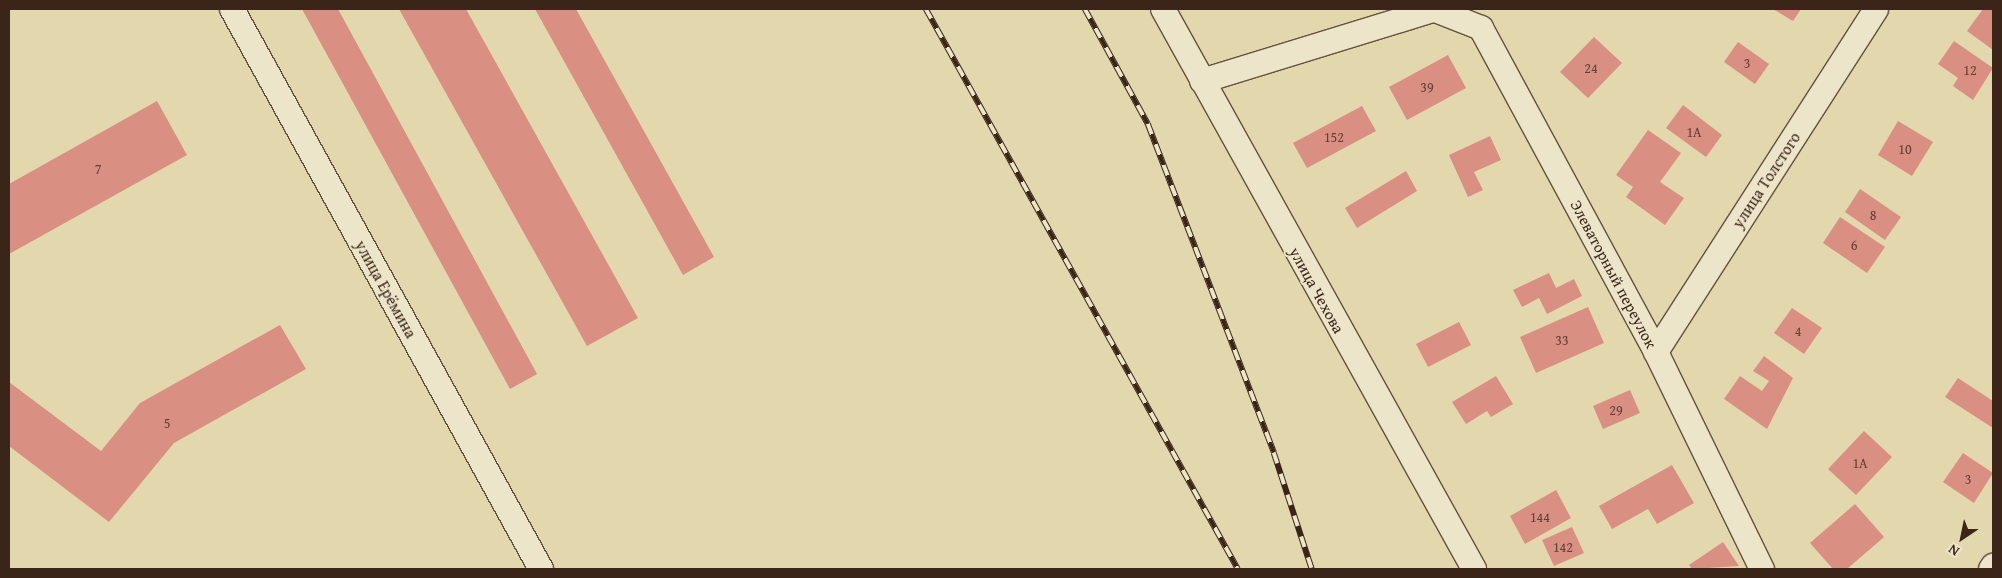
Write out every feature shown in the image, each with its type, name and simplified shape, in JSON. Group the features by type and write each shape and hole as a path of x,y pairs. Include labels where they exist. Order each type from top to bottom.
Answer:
{"street":[{"name":"улица Ерёмина","path":"232,9 541,569"},
{"name":"улица Чехова","path":"1163,9 1474,569"},
{"name":"Элеваторный переулок","path":"1202,81 1433,9 1481,28 1656,352 1762,569"},
{"name":"улица Толстого","path":"1656,352 1876,9"}],"building":[{"path":"302,9 338,9 537,374 510,389"},
{"path":"399,9 466,9 638,318 587,346"},
{"path":"535,9 576,9 714,257 683,275"},
{"path":"1773,9 1801,9 1793,21"},
{"path":"1983,9 1993,9 1993,50 1967,31"},
{"path":"1594,37 1622,63 1588,98 1560,72"},
{"path":"1954,41 1993,68 1973,100 1953,86 1958,78 1938,64"},
{"path":"1738,42 1769,64 1755,84 1724,62"},
{"path":"1448,55 1466,88 1407,120 1389,87"},
{"path":"157,101 187,155 9,254 9,184"},
{"path":"1683,105 1722,135 1706,157 1666,128"},
{"path":"1362,106 1376,131 1307,168 1293,143"},
{"path":"1898,121 1933,142 1912,176 1878,155"},
{"path":"1648,130 1681,153 1660,182 1684,198 1665,225 1626,197 1633,187 1616,175"},
{"path":"1490,136 1501,160 1474,172 1483,190 1468,197 1449,155"},
{"path":"1406,171 1417,191 1357,228 1345,208"},
{"path":"1860,189 1901,217 1885,240 1845,212"},
{"path":"1840,217 1885,247 1867,273 1823,243"},
{"path":"1549,273 1556,288 1574,279 1582,296 1547,314 1539,298 1522,307 1513,290"},
{"path":"1588,307 1604,343 1536,373 1520,337"},
{"path":"1792,308 1822,328 1804,354 1774,333"},
{"path":"1459,322 1471,345 1428,367 1416,344"},
{"path":"280,325 306,369 174,443 109,522 9,446 9,382 101,451 140,403"},
{"path":"1764,356 1793,378 1767,429 1724,399 1740,376 1762,391 1769,381 1753,371"},
{"path":"1496,376 1513,404 1491,417 1487,411 1466,424 1452,402"},
{"path":"1958,378 1993,401 1993,428 1945,397"},
{"path":"1630,390 1640,413 1603,429 1593,406"},
{"path":"1864,431 1892,457 1856,495 1828,469"},
{"path":"1963,453 1993,473 1974,503 1943,482"},
{"path":"1672,465 1694,503 1657,524 1648,509 1612,529 1599,506"},
{"path":"1556,490 1571,518 1525,544 1510,516"},
{"path":"1855,504 1884,537 1847,569 1833,569 1810,543"},
{"path":"1572,527 1584,553 1554,566 1542,540"},
{"path":"1723,542 1739,566 1692,569 1689,565"}],"railway":[{"path":"926,9 1238,569"},
{"path":"1085,9 1148,124 1274,453 1312,569"}]}
